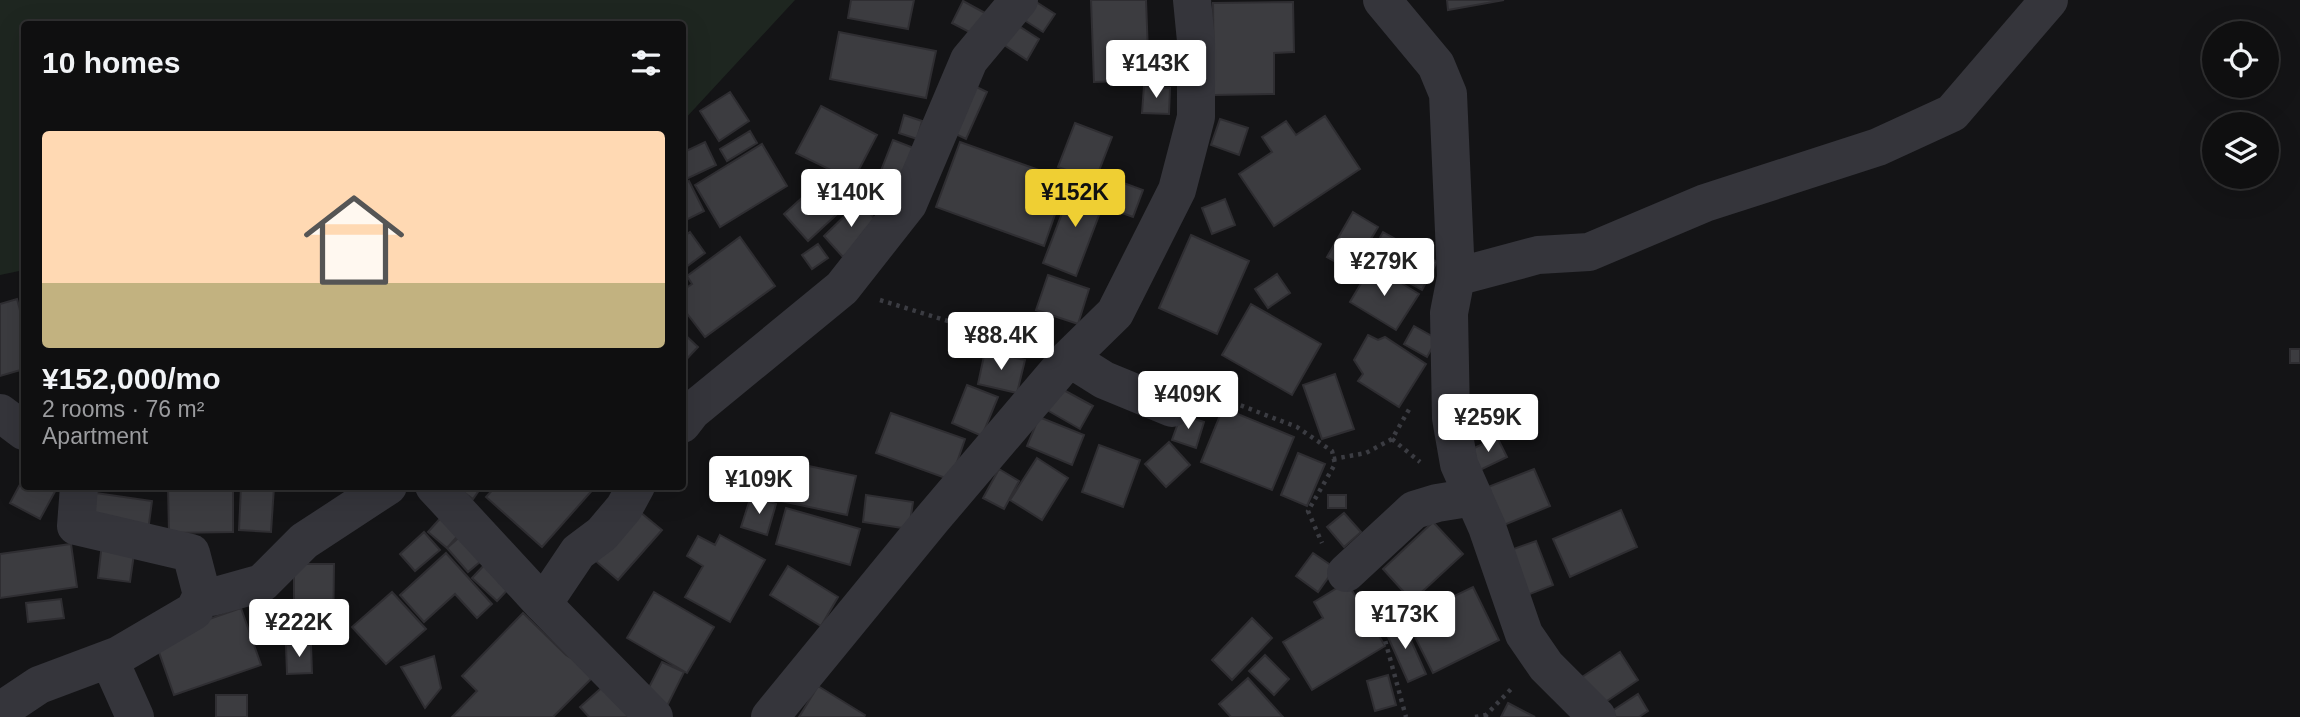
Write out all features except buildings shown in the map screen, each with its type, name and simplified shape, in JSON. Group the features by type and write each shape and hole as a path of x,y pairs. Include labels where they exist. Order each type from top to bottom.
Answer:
{"street":[{"path":"686,419 692,411 842,288 908,204 969,60 1019,0"},
{"path":"770,717 933,518 1069,358 1115,313 1177,190 1196,117 1196,41 1192,0"},
{"path":"1382,0 1436,65 1448,94 1456,277 1449,313 1451,418 1459,464 1487,527 1524,634 1546,666 1597,717"},
{"path":"1456,277 1538,255 1589,252 1705,203 1878,147 1952,113 2049,0"},
{"path":"1069,358 1104,380 1172,408"},
{"path":"0,413 21,429"},
{"path":"0,711 39,685 109,659 194,611 202,596 191,553 76,526 79,490"},
{"path":"202,596 212,597 262,583 304,541 382,490"},
{"path":"438,490 543,604 654,717"},
{"path":"543,604 578,551 602,534 624,508 634,490"},
{"path":"1346,573 1414,510 1474,497"},
{"path":"109,659 135,717"}],"path":[{"path":"842,288 1069,358"},
{"path":"1334,459 1366,453 1392,439 1434,367 1450,365"},
{"path":"1172,408 1224,399 1297,427 1332,452"},
{"path":"1475,717 1486,715"}],"shaded area":[{"path":"0,0 795,0 686,118 686,21 21,21 21,271 0,275"}]}
